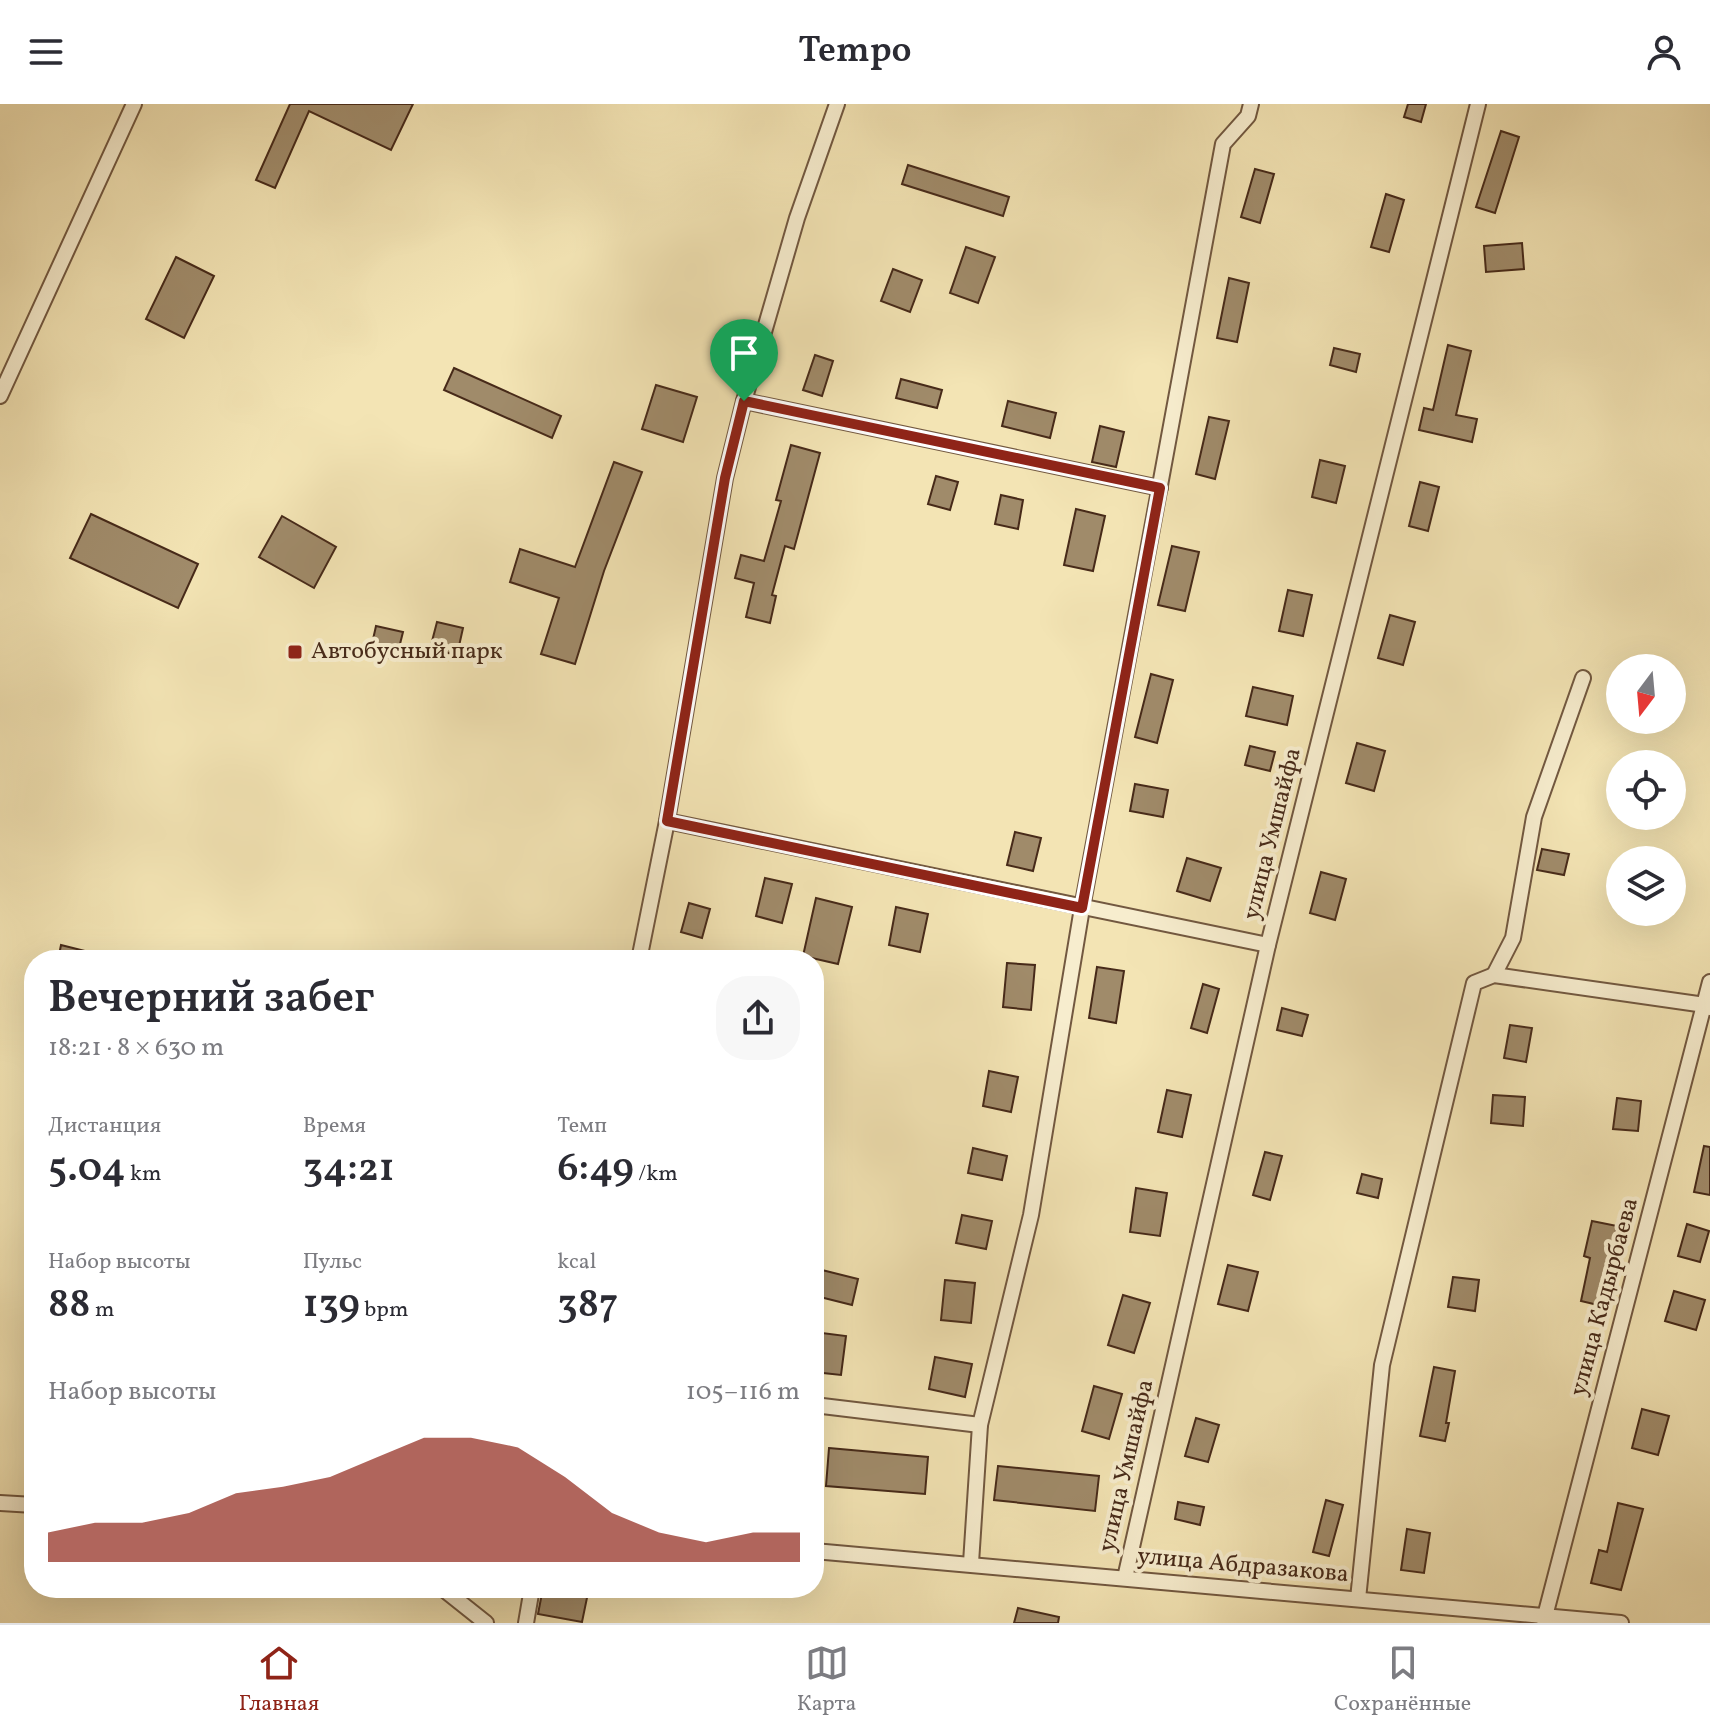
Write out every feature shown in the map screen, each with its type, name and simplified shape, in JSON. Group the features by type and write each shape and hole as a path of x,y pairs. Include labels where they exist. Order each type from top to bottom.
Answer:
{"street":[{"path":"0,396 134,104"},
{"path":"641,950 667,821 725,478 797,218 837,104"},
{"path":"971,1563 980,1425 1031,1215 1082,908 1223,144 1248,116 1251,104"},
{"name":"улица Умшайфа","path":"1125,1578 1268,945 1478,104"},
{"path":"744,401 1160,488"},
{"path":"1494,975 1513,938 1534,817 1583,678"},
{"path":"667,821 1268,945"},
{"path":"1358,1599 1382,1365 1474,983 1494,975 1707,1006"},
{"name":"улица Кадырбаева","path":"1544,1619 1707,1006 1710,982"},
{"path":"824,1406 980,1425"},
{"path":"0,1503 24,1504"},
{"name":"улица Абдразакова","path":"824,1552 1358,1599 1544,1619 1621,1623"},
{"path":"455,1598 486,1623"},
{"path":"526,1623 530,1598"}],"building":[{"path":"290,104 413,104 391,150 309,111 275,188 256,180"},
{"path":"1408,104 1426,104 1421,122 1404,117"},
{"path":"1501,131 1519,137 1495,213 1476,207"},
{"path":"908,165 1009,197 1003,216 902,184"},
{"path":"1255,169 1274,174 1260,223 1241,217"},
{"path":"1386,194 1404,200 1389,252 1371,247"},
{"path":"1522,243 1524,269 1486,272 1484,246"},
{"path":"966,247 995,257 978,303 950,293"},
{"path":"176,257 214,276 184,338 146,319"},
{"path":"893,269 922,280 910,312 881,301"},
{"path":"1229,278 1249,283 1237,342 1217,338"},
{"path":"1448,345 1471,351 1456,415 1477,419 1472,442 1419,430 1424,408 1433,410"},
{"path":"1334,348 1360,354 1356,372 1330,365"},
{"path":"815,355 833,361 822,396 803,390"},
{"path":"454,368 561,416 552,438 444,390"},
{"path":"901,379 942,390 937,408 896,398"},
{"path":"656,385 697,397 683,442 642,429"},
{"path":"1008,401 1056,413 1050,438 1002,426"},
{"path":"1209,417 1229,421 1215,479 1196,474"},
{"path":"1100,426 1124,432 1116,467 1092,462"},
{"path":"791,445 820,453 794,549 785,546 772,595 776,596 770,623 746,617 754,583 735,578 741,555 764,561 781,501 776,500"},
{"path":"1320,460 1345,466 1336,503 1312,497"},
{"path":"614,462 642,472 604,571 575,664 541,654 559,598 510,582 520,549 575,567"},
{"path":"936,476 958,482 950,510 928,504"},
{"path":"1420,482 1439,487 1428,531 1409,526"},
{"path":"1001,495 1023,500 1018,529 995,524"},
{"path":"1076,509 1105,516 1093,571 1064,565"},
{"path":"91,514 198,564 178,608 70,558"},
{"path":"282,516 336,547 314,588 259,557"},
{"path":"1172,546 1199,552 1185,611 1158,605"},
{"path":"1288,590 1312,595 1303,636 1279,631"},
{"path":"1390,615 1415,622 1403,665 1378,658"},
{"path":"437,622 463,628 457,655 430,649"},
{"path":"376,626 403,632 396,660 370,653"},
{"path":"1151,674 1173,680 1157,743 1135,737"},
{"path":"1253,687 1293,696 1287,725 1246,716"},
{"path":"1357,743 1385,751 1374,791 1346,783"},
{"path":"1250,746 1275,752 1270,771 1245,765"},
{"path":"1135,784 1168,790 1163,817 1130,811"},
{"path":"1015,832 1041,838 1033,871 1007,865"},
{"path":"1542,849 1569,854 1564,875 1537,870"},
{"path":"1187,858 1221,868 1210,901 1177,891"},
{"path":"1321,872 1346,879 1335,920 1310,913"},
{"path":"765,878 792,884 782,923 756,916"},
{"path":"816,898 852,907 838,964 824,961 824,950 804,950"},
{"path":"689,903 710,909 702,938 681,932"},
{"path":"896,907 928,914 920,952 889,945"},
{"path":"61,945 81,950 60,950"},
{"path":"1007,963 1035,965 1031,1010 1003,1007"},
{"path":"1097,967 1124,971 1116,1023 1089,1018"},
{"path":"1203,984 1219,989 1207,1033 1191,1028"},
{"path":"1282,1008 1308,1015 1302,1036 1277,1030"},
{"path":"1510,1025 1532,1028 1526,1062 1504,1058"},
{"path":"989,1071 1018,1077 1011,1112 983,1106"},
{"path":"1167,1090 1191,1095 1182,1137 1158,1132"},
{"path":"1493,1095 1525,1097 1523,1126 1491,1123"},
{"path":"1617,1098 1641,1101 1638,1131 1613,1129"},
{"path":"1704,1146 1710,1147 1710,1195 1694,1192"},
{"path":"973,1148 1007,1156 1002,1180 968,1173"},
{"path":"1265,1152 1282,1156 1270,1200 1253,1195"},
{"path":"1362,1174 1382,1179 1378,1198 1357,1193"},
{"path":"1136,1188 1167,1193 1160,1236 1130,1232"},
{"path":"962,1215 992,1221 986,1249 956,1243"},
{"path":"1592,1221 1617,1226 1598,1305 1581,1301 1590,1258 1584,1256"},
{"path":"1687,1224 1709,1231 1700,1262 1678,1256"},
{"path":"1228,1265 1258,1272 1248,1311 1218,1304"},
{"path":"824,1270 858,1279 852,1305 824,1298"},
{"path":"1453,1277 1479,1280 1475,1311 1448,1307"},
{"path":"945,1280 975,1283 971,1323 941,1320"},
{"path":"1674,1291 1705,1300 1696,1330 1665,1321"},
{"path":"1123,1295 1150,1303 1134,1353 1108,1345"},
{"path":"824,1333 846,1336 841,1375 824,1373"},
{"path":"935,1357 972,1364 965,1397 929,1389"},
{"path":"1434,1367 1455,1371 1445,1441 1420,1436"},
{"path":"1094,1386 1122,1394 1109,1439 1082,1431"},
{"path":"1642,1409 1669,1416 1658,1455 1632,1448"},
{"path":"1196,1418 1219,1425 1208,1462 1185,1456"},
{"path":"829,1448 928,1457 925,1494 826,1486"},
{"path":"998,1466 1099,1476 1095,1511 994,1500"},
{"path":"1326,1500 1343,1505 1329,1556 1313,1552"},
{"path":"1178,1502 1204,1507 1200,1525 1175,1519"},
{"path":"1618,1503 1643,1509 1621,1590 1591,1583 1599,1550 1607,1552"},
{"path":"1407,1529 1430,1533 1424,1573 1401,1570"},
{"path":"541,1598 587,1598 582,1622 538,1614"},
{"path":"1018,1608 1059,1617 1058,1623 1014,1623"}],"place":[{"name":"Автобусный парк","path":"295,652"}],"route":[{"path":"744,401 1160,488 1082,908 667,821 725,478 744,401"}]}
